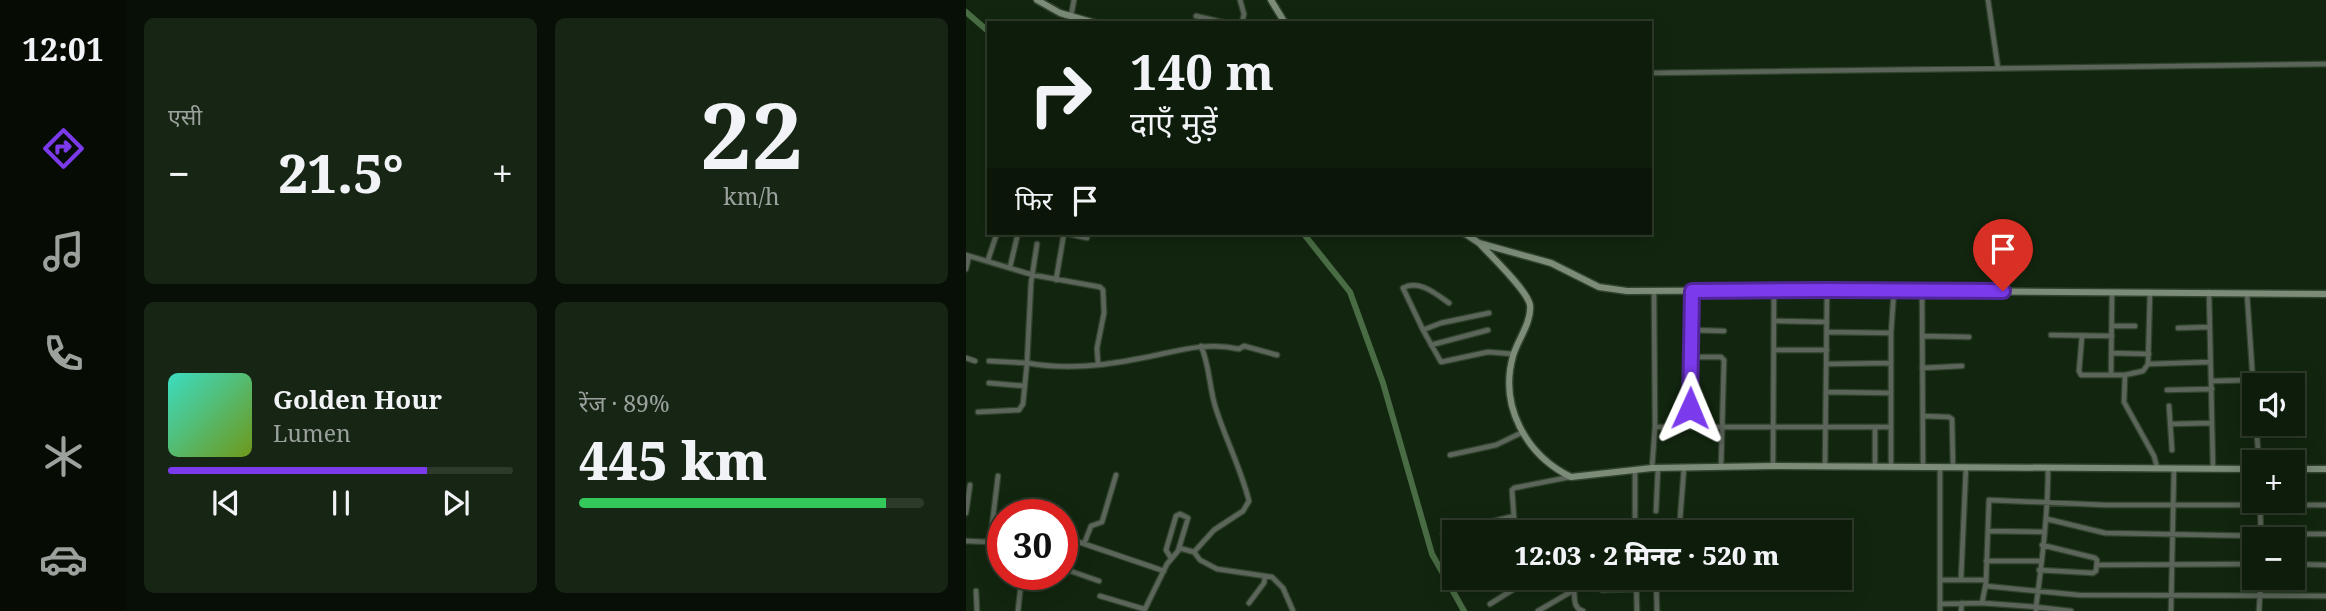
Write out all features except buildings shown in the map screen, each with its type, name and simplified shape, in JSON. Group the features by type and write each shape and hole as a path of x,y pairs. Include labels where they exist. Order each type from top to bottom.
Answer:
{"street":[{"path":"1037,0 1060,13 1088,21"},
{"path":"1071,16 1074,0"},
{"path":"1238,0 1244,14 1242,21"},
{"path":"1271,0 1284,21"},
{"path":"1988,0 1998,68"},
{"path":"1196,16 1217,21"},
{"path":"1652,73 2326,64"},
{"path":"988,260 995,235"},
{"path":"1010,267 1018,235"},
{"path":"1056,280 1065,235"},
{"path":"1074,235 1087,238"},
{"path":"1467,235 1479,243 1526,295 1530,307 1514,354 1509,400 1515,419 1534,449 1559,471 1571,477"},
{"path":"1479,243 1551,263 1599,287 1654,292 1922,290 2326,294"},
{"path":"978,412 1019,410 1023,404 1037,244"},
{"path":"966,268 968,256 1033,275 1100,287 1104,290 1104,313 1097,348 1098,364"},
{"path":"1450,303 1422,286 1412,284 1403,288 1441,362 1488,352 1514,354"},
{"path":"1773,466 1774,290"},
{"path":"1825,466 1827,290"},
{"path":"1891,466 1891,333 1894,290"},
{"path":"1922,290 1923,466"},
{"path":"1690,427 1692,291"},
{"path":"2082,336 2080,373 2125,375 2147,369 2150,291"},
{"path":"1654,292 1656,511"},
{"path":"2209,292 2213,468"},
{"path":"2111,374 2112,293"},
{"path":"2247,293 2253,373"},
{"path":"1423,330 1441,323 1489,313"},
{"path":"1774,321 1827,322"},
{"path":"2112,326 2135,326"},
{"path":"2178,328 2209,327"},
{"path":"1431,345 1488,330"},
{"path":"1692,330 1724,331"},
{"path":"1827,332 1891,333"},
{"path":"2051,335 2112,337"},
{"path":"1922,336 1969,337"},
{"path":"989,361 1055,368 1140,359 1201,346 1224,345 1239,349 1244,346 1277,355"},
{"path":"1194,551 1214,530 1243,510 1249,501 1215,408 1208,360 1201,346"},
{"path":"1773,350 1827,350"},
{"path":"2111,353 2149,354"},
{"path":"1691,357 1721,357 1724,360 1721,467"},
{"path":"966,358 975,361"},
{"path":"2148,364 2210,362"},
{"path":"1827,364 1891,363"},
{"path":"1922,368 1962,366"},
{"path":"2125,375 2124,402 2154,456 2157,467"},
{"path":"2212,381 2242,380"},
{"path":"989,383 1026,386"},
{"path":"2167,390 2212,389"},
{"path":"1826,392 1890,393"},
{"path":"2169,406 2172,450"},
{"path":"1923,416 1949,416 1952,419 1953,466"},
{"path":"2172,424 2213,423"},
{"path":"1655,427 1890,427"},
{"path":"1875,427 1875,466"},
{"path":"1450,455 1496,445 1523,432"},
{"path":"1940,466 1940,611"},
{"path":"1961,579 1966,466"},
{"path":"1514,520 1514,488 1571,477 1655,468 1966,466 2242,469"},
{"path":"2036,609 2047,519 2048,467"},
{"path":"1680,520 1684,468"},
{"path":"2171,611 2175,468"},
{"path":"2305,469 2326,469"},
{"path":"1634,520 1635,471"},
{"path":"1084,544 1091,526 1102,522 1116,475"},
{"path":"995,499 998,476"},
{"path":"966,513 970,485"},
{"path":"1982,603 1986,584 1989,500 2105,505 2242,503"},
{"path":"2305,504 2326,505"},
{"path":"1100,597 1144,610 1171,558 1180,548 1189,521 1180,514 1176,516 1166,550 1171,558"},
{"path":"1500,520 1514,516"},
{"path":"2047,519 2105,533 2242,536"},
{"path":"1988,531 2044,532"},
{"path":"2305,535 2326,534"},
{"path":"966,541 987,542"},
{"path":"1078,542 1164,571"},
{"path":"2039,570 2093,573 2097,565 2095,558 2042,545"},
{"path":"1180,548 1194,551 1200,560 1217,569 1272,577 1283,588 1293,611"},
{"path":"1986,561 2040,561"},
{"path":"2097,565 2242,564"},
{"path":"2305,564 2326,565"},
{"path":"1078,573 1099,580"},
{"path":"1249,603 1264,583 1265,576"},
{"path":"1940,580 1982,579 1986,584 2038,592 2091,595 2326,596"},
{"path":"1018,611 1020,590"},
{"path":"1490,604 1510,590"},
{"path":"1538,611 1574,590 1575,605 1583,611"},
{"path":"1636,590 1637,611"},
{"path":"1656,590 1657,611"},
{"path":"2259,611 2260,590"},
{"path":"976,591 977,611"},
{"path":"1961,611 1962,603"},
{"path":"1940,604 1982,603 2070,611"}],"waterway":[{"path":"966,12 987,30"},
{"path":"1305,235 1350,292 1383,383 1432,554 1464,611"}],"route":[{"path":"1690,408 1692,291 2003,291"}]}
